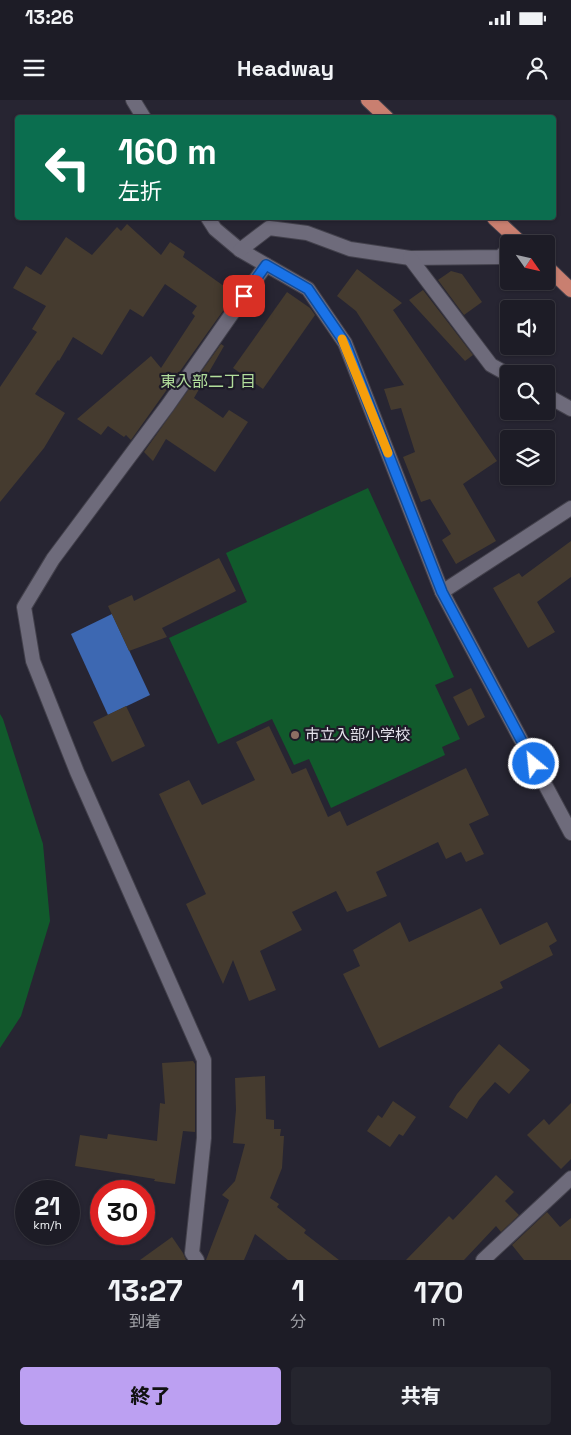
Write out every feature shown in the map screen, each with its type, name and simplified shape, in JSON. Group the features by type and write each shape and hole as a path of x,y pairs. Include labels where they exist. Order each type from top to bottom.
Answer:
{"highway":[{"path":"368,100 384,115"},
{"path":"496,220 508,235"},
{"path":"555,275 571,290"}],"street":[{"path":"133,100 142,115"},
{"path":"209,220 215,229 240,250 308,289 345,343 442,592 571,833"},
{"path":"240,250 269,228 307,233 350,249 410,258 500,257"},
{"path":"410,258 491,365 500,370"},
{"path":"197,1260 192,1253 204,1138 204,1060 77,772 33,661 24,607 53,559 168,405 266,265"},
{"path":"555,400 571,409"},
{"path":"442,592 571,508"},
{"path":"483,1260 571,1178"}],"green space":[{"path":"368,488 454,677 435,685 460,739 442,747 445,755 331,808 309,759 294,765 272,719 218,744 169,638 247,602 226,553"},
{"path":"0,714 43,844 50,921 21,1016 0,1048"}],"water":[{"path":"112,614 150,695 108,715 71,634"}],"building":[{"path":"127,224 161,255 170,242 185,252 183,257 235,294 131,440 126,435 124,437 108,426 101,435 77,419 151,356 161,368 195,316 192,313 197,306 165,284 143,317 130,309 102,355 73,337 59,361 35,394 65,413 44,448 0,502 0,387 37,332 32,329 46,306 13,288 26,266 41,275 66,237 92,255 117,227 121,231"},
{"path":"357,269 402,303 393,310 497,461 463,484 496,541 456,564 442,540 451,534 430,499 421,502 403,457 415,452 401,408 391,410 384,389 404,385 356,311 337,296"},
{"path":"451,271 462,274 482,302 464,315 438,280"},
{"path":"423,290 473,355 465,361 409,300"},
{"path":"287,292 310,308 315,315 263,389 233,368"},
{"path":"221,344 224,346 194,398 223,418 229,410 248,422 215,472 166,439 153,461 144,452"},
{"path":"571,541 571,577 537,602 555,632 528,648 493,588 519,573 522,577"},
{"path":"219,558 236,591 162,628 167,637 129,651 108,606 132,595 134,601"},
{"path":"471,688 485,717 468,726 453,697"},
{"path":"126,706 145,746 112,762 93,722"},
{"path":"269,726 292,774 306,768 328,817 340,811 347,826 466,768 489,815 469,824 484,854 466,862 461,852 446,859 438,842 376,872 387,896 347,912 336,891 292,912 302,930 260,951 276,990 249,1001 233,960 223,984 186,904 206,894 159,794 189,780 202,805 255,780 236,742"},
{"path":"481,908 500,945 547,922 557,941 549,946 553,955 500,982 503,988 379,1048 343,974 360,966 353,950 400,922 409,942"},
{"path":"499,1044 530,1070 509,1094 495,1082 479,1100 467,1119 449,1107 457,1094"},
{"path":"193,1061 195,1064 195,1132 183,1131 175,1184 75,1166 80,1135 107,1139 108,1134 157,1141 160,1103 165,1104 162,1063"},
{"path":"265,1076 266,1119 274,1120 274,1129 281,1129 280,1136 284,1136 282,1168 270,1198 279,1204 277,1207 306,1230 304,1233 339,1260 288,1260 255,1234 244,1260 206,1260 229,1200 222,1195 235,1181 245,1144 233,1143 236,1110 235,1078"},
{"path":"393,1101 416,1117 403,1136 399,1134 390,1147 367,1131 378,1115 382,1118"},
{"path":"571,1103 571,1159 561,1169 527,1135 544,1119 549,1125"},
{"path":"496,1175 514,1192 505,1201 519,1215 501,1232 496,1226 464,1260 406,1260 449,1216 453,1220"},
{"path":"547,1212 560,1227 571,1218 571,1260 524,1260 512,1245"},
{"path":"172,1237 186,1260 140,1260"}],"slow traffic":[{"path":"342,339 388,453"}],"place":[{"name":"市立入部小学校","path":"295,735"}],"district":[{"name":"東入部二丁目","path":"208,381"}],"route":[{"path":"244,296 266,265 308,289 345,343 442,592 534,764"}]}
